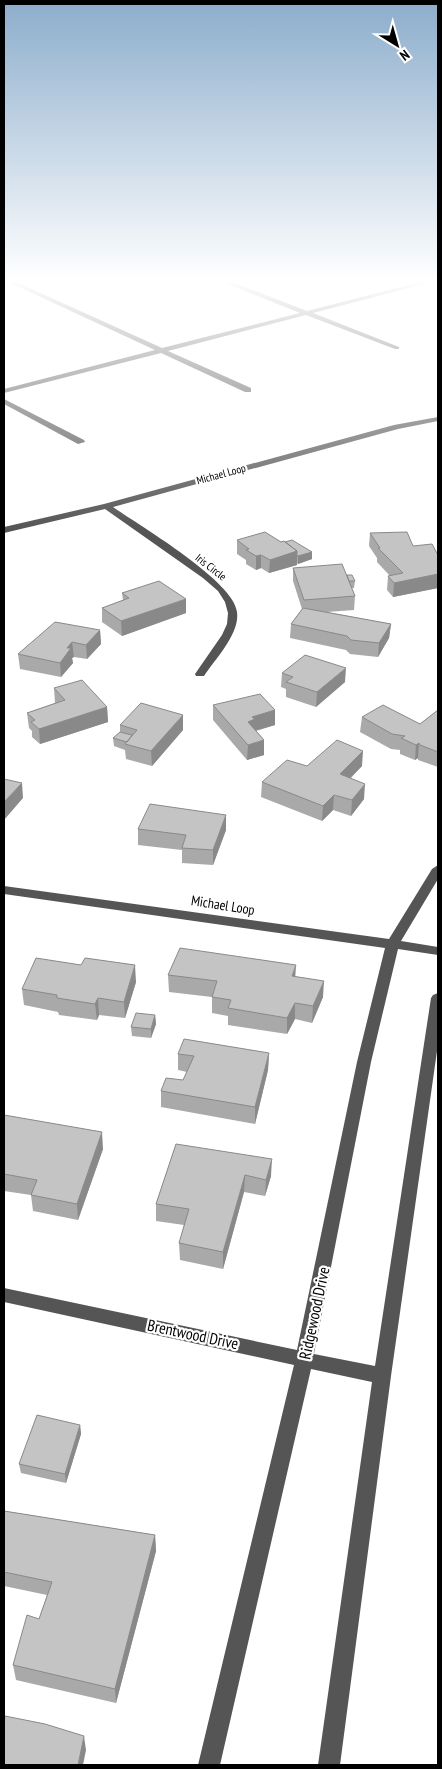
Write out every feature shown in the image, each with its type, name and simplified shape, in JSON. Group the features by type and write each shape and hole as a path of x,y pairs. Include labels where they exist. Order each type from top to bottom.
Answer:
{"street":[{"path":"4,391 110,364"},
{"path":"191,364 248,390"},
{"path":"4,401 81,442"},
{"name":"Michael Loop","path":"4,530 106,506 369,434 438,419"},
{"name":"Iris Circle","path":"106,506 206,576 220,587 230,599 234,613 231,626 200,674"},
{"name":"Ridgewood Drive","path":"209,1765 304,1359 364,1062 392,945 438,869"},
{"name":"Michael Loop","path":"4,890 150,909 438,951"},
{"path":"329,1765 382,1376 438,998"},
{"name":"Brentwood Drive","path":"4,1295 382,1376"}],"building":[{"path":"265,532 281,542 284,541 297,551 270,560 261,555 256,556 246,550 249,549 237,540"},
{"path":"407,532 413,546 432,544 438,555 438,574 394,583 388,576 403,573 378,548 380,548 370,533"},
{"path":"292,540 312,552 297,556 297,551 285,542"},
{"path":"342,564 355,596 304,600 293,568"},
{"path":"347,575 352,575 355,581 349,581"},
{"path":"159,581 186,599 121,621 102,608 129,598 122,593"},
{"path":"303,608 391,624 379,643 351,640 347,636 291,624"},
{"path":"55,622 100,630 86,645 72,642 67,648 71,648 60,663 18,654"},
{"path":"305,655 346,668 317,692 286,682 293,677 282,673"},
{"path":"82,680 107,707 39,729 31,722 35,720 27,713 65,700 54,688"},
{"path":"260,694 275,710 252,717 255,719 248,722 264,740 248,745 213,705"},
{"path":"141,703 183,715 151,751 125,744 137,730 120,725"},
{"path":"383,705 420,724 438,710 438,752 419,743 416,745 401,738 405,736 392,734 362,717"},
{"path":"120,732 132,735 127,742 113,738"},
{"path":"337,740 363,751 340,774 365,784 352,800 334,795 323,806 262,782 287,760 307,766"},
{"path":"4,779 22,783 4,802"},
{"path":"150,804 226,815 213,850 182,848 186,835 138,829"},
{"path":"180,948 296,965 292,976 324,981 313,1006 295,1003 287,1018 228,1008 231,1000 212,997 217,981 168,975"},
{"path":"36,958 81,965 85,958 135,965 124,1002 98,998 95,1004 57,998 57,995 22,989"},
{"path":"136,1013 155,1015 151,1029 131,1027"},
{"path":"184,1039 269,1053 255,1107 161,1091 166,1078 183,1080 194,1056 178,1054"},
{"path":"4,1115 102,1132 77,1204 31,1195 37,1180 4,1174"},
{"path":"176,1144 272,1159 266,1180 245,1175 223,1252 179,1243 189,1209 156,1204"},
{"path":"37,1415 80,1425 65,1474 19,1464"},
{"path":"4,1511 155,1535 115,1689 13,1665 27,1615 39,1619 52,1582 4,1572"},
{"path":"5,1716 45,1724 84,1736 78,1765 4,1765"}]}
